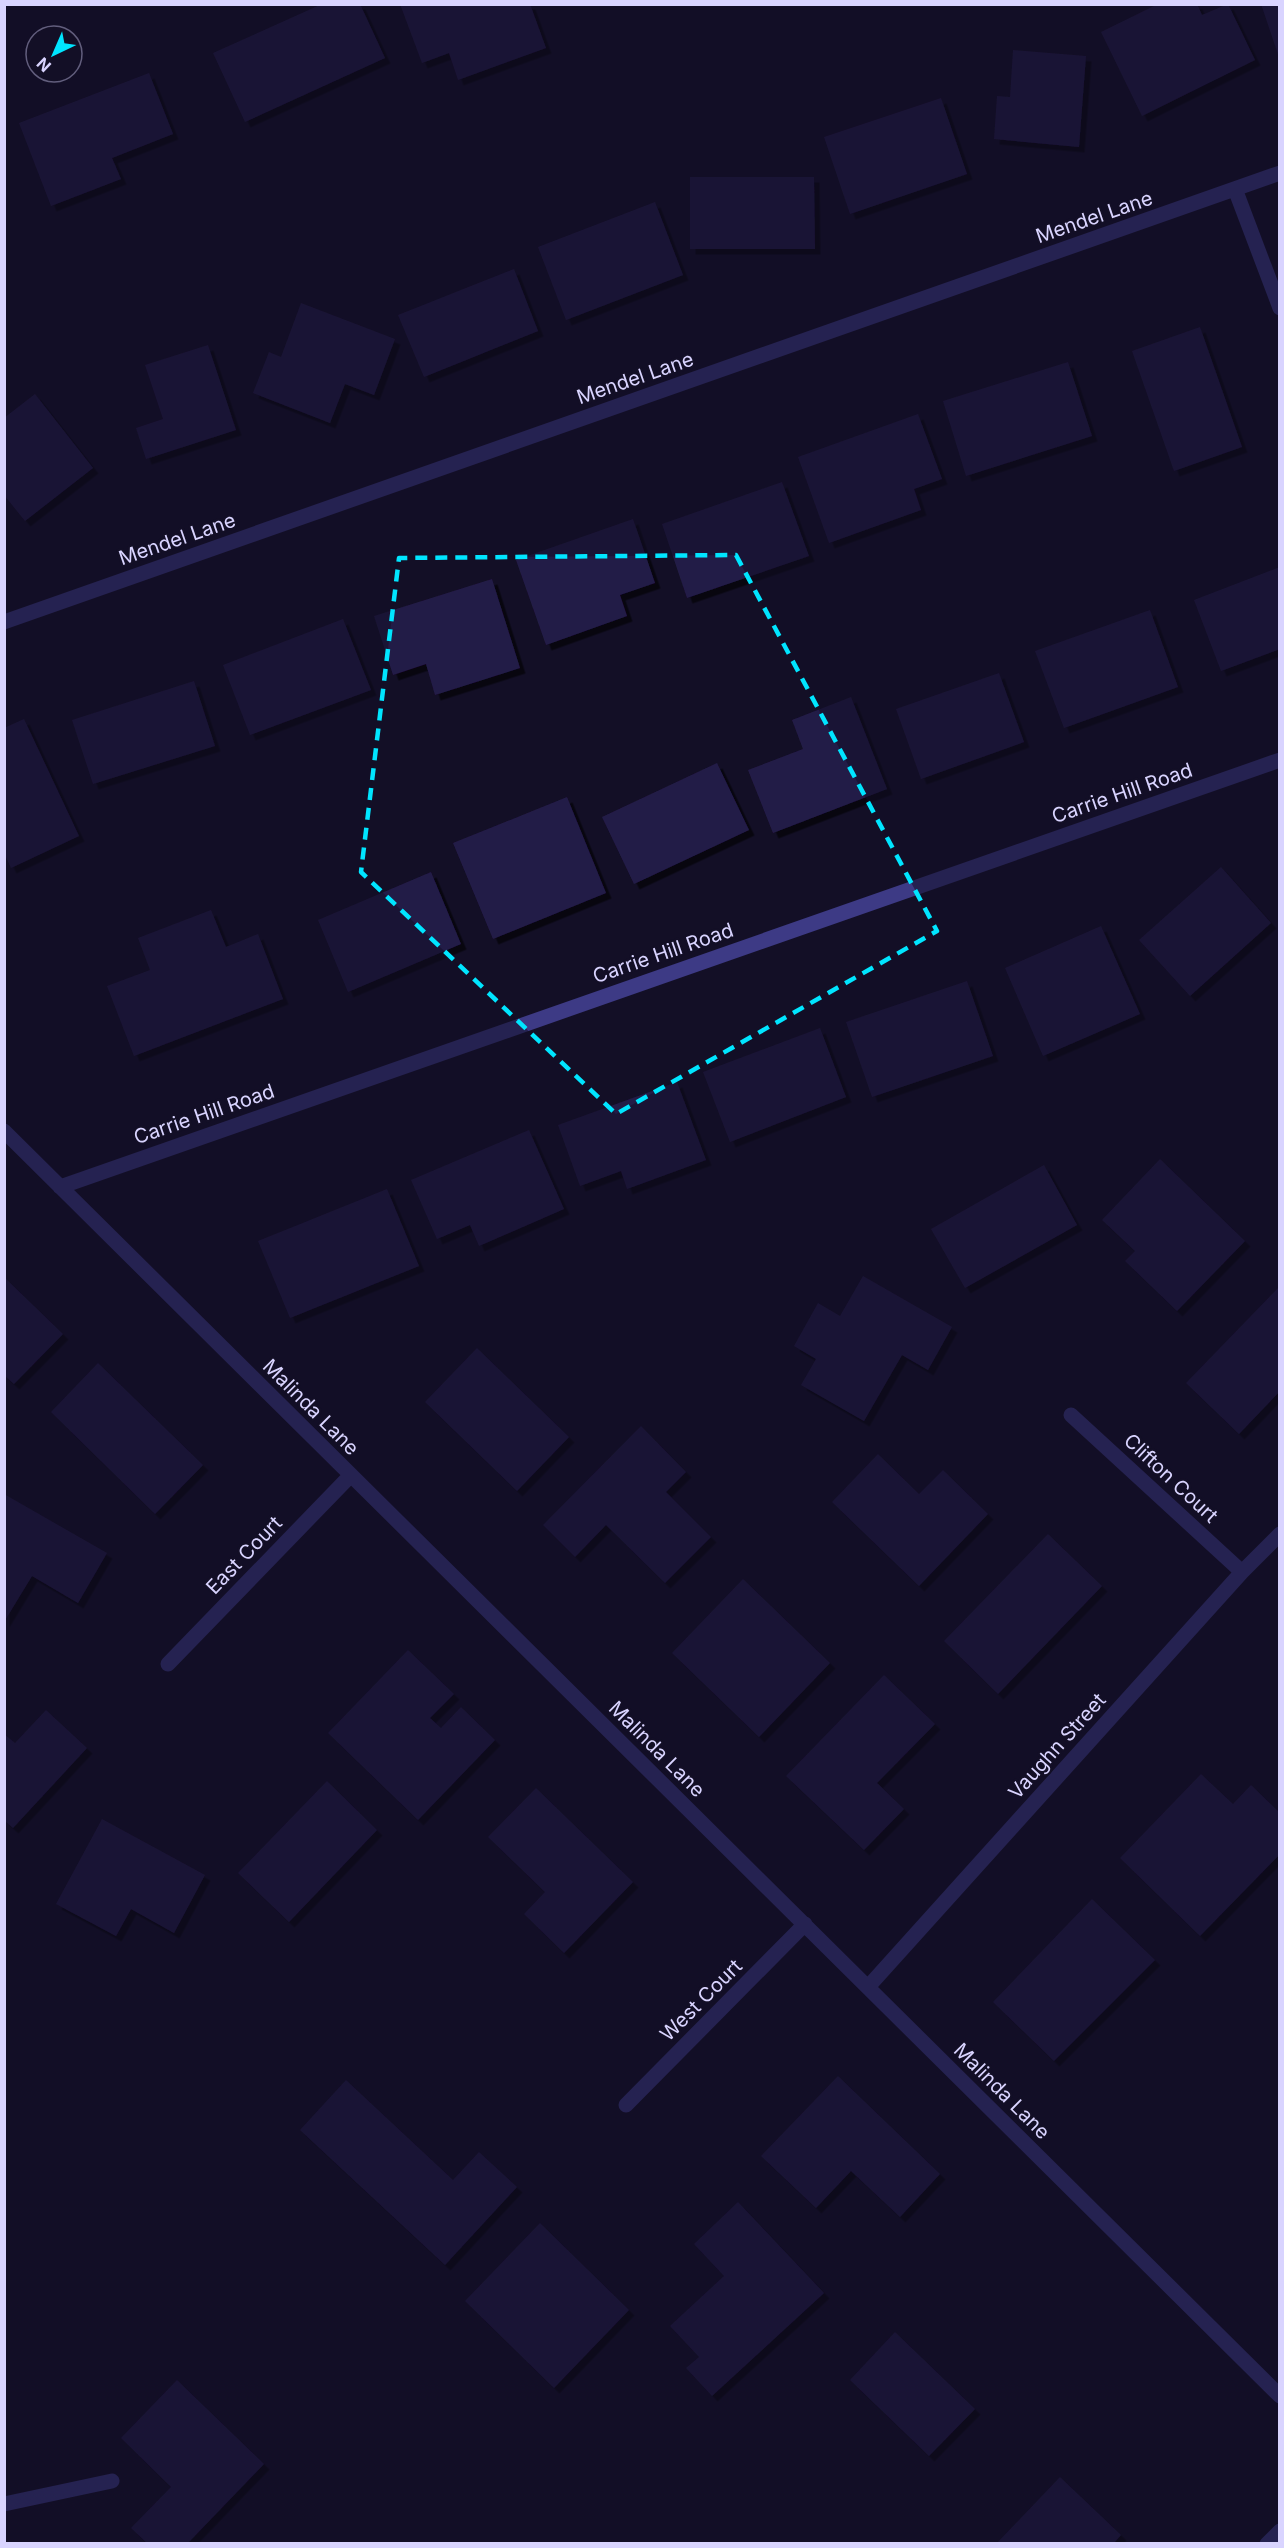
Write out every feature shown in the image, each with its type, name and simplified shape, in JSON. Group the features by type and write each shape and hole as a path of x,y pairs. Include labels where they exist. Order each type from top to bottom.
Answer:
{"street":[{"name":"Mendel Lane","path":"4,622 1280,173"},
{"path":"1235,189 1280,308"},
{"name":"Carrie Hill Road","path":"60,1187 1280,760"},
{"name":"Malinda Lane","path":"4,1131 1280,2396"},
{"name":"Clifton Court","path":"1071,1415 1242,1572"},
{"name":"East Court","path":"168,1664 351,1475"},
{"name":"Vaughn Street","path":"868,1987 1242,1572 1280,1534"},
{"name":"West Court","path":"626,2105 805,1924"},
{"path":"4,2504 112,2481"},
{"path":"1267,2544 1280,2530"}],"highlighted area":[{"path":"736,555 937,931 616,1114 361,872 399,558"}],"building":[{"path":"322,4 360,4 385,58 245,122 213,53"},
{"path":"400,4 530,4 546,48 458,80 449,53 422,63"},
{"path":"1158,4 1197,4 1202,15 1228,4 1255,60 1142,116 1101,32"},
{"path":"1261,4 1280,4 1280,57 1279,57"},
{"path":"1013,50 1086,56 1079,147 994,139 997,96 1010,97"},
{"path":"149,73 173,134 112,158 121,179 51,206 19,123"},
{"path":"941,98 967,174 850,214 824,137"},
{"path":"690,177 814,177 815,249 690,249"},
{"path":"655,202 683,275 566,320 538,247"},
{"path":"514,269 538,331 424,377 398,315"},
{"path":"301,303 395,339 374,395 345,384 330,423 253,393 269,352 281,357"},
{"path":"1200,327 1242,447 1174,471 1132,351"},
{"path":"208,345 236,430 146,459 136,428 163,419 145,365"},
{"path":"1068,362 1092,436 966,476 943,401"},
{"path":"35,394 93,468 25,521 4,495 4,418"},
{"path":"918,414 942,479 914,489 921,510 829,543 798,457"},
{"path":"782,482 809,556 687,598 662,524"},
{"path":"633,519 655,583 620,595 627,616 546,645 516,560"},
{"path":"1280,567 1280,649 1221,671 1194,600"},
{"path":"492,579 520,668 435,695 426,664 393,675 374,616"},
{"path":"1150,610 1178,687 1064,728 1035,651"},
{"path":"343,619 371,690 250,735 223,665"},
{"path":"999,673 1024,742 921,779 896,709"},
{"path":"194,681 215,746 93,784 72,720"},
{"path":"851,697 887,789 773,833 748,770 803,749 792,720"},
{"path":"24,719 79,836 11,868 4,853 4,728"},
{"path":"717,763 749,830 634,884 602,817"},
{"path":"567,797 606,893 493,939 453,843"},
{"path":"1221,867 1271,923 1190,996 1139,940"},
{"path":"431,872 461,944 348,992 318,920"},
{"path":"211,910 226,947 258,934 283,999 134,1056 107,986 150,970 138,938"},
{"path":"1101,926 1140,1014 1043,1056 1005,968"},
{"path":"967,981 993,1056 872,1097 846,1022"},
{"path":"820,1028 846,1097 730,1142 703,1072"},
{"path":"677,1082 706,1160 627,1189 621,1171 580,1186 558,1125"},
{"path":"529,1130 564,1209 479,1246 470,1225 437,1239 411,1180"},
{"path":"1160,1159 1245,1241 1177,1311 1125,1261 1135,1251 1102,1220"},
{"path":"1044,1165 1077,1225 965,1288 931,1229"},
{"path":"387,1189 419,1266 290,1318 258,1241"},
{"path":"863,1276 952,1327 928,1370 902,1355 864,1421 801,1385 816,1359 794,1346 818,1303 840,1316"},
{"path":"4,1277 63,1334 14,1384 4,1375"},
{"path":"1280,1286 1280,1391 1239,1434 1186,1383"},
{"path":"477,1348 569,1437 517,1491 425,1402"},
{"path":"98,1363 203,1465 155,1514 51,1412"},
{"path":"641,1426 686,1472 666,1492 711,1537 665,1583 606,1525 575,1557 543,1525"},
{"path":"878,1454 919,1494 943,1470 988,1514 919,1586 832,1502"},
{"path":"4,1494 107,1553 78,1603 32,1576 4,1622"},
{"path":"1048,1534 1102,1586 998,1694 944,1641"},
{"path":"743,1579 830,1663 759,1737 672,1653"},
{"path":"408,1650 454,1694 430,1718 441,1728 461,1707 495,1740 418,1820 328,1733"},
{"path":"884,1675 935,1724 877,1783 904,1809 864,1850 786,1776"},
{"path":"46,1710 87,1748 13,1828 4,1820 4,1734 15,1743"},
{"path":"1201,1774 1233,1804 1251,1785 1280,1813 1280,1854 1200,1936 1120,1858"},
{"path":"327,1781 377,1830 289,1922 238,1873"},
{"path":"536,1788 633,1882 564,1953 524,1914 545,1892 488,1837"},
{"path":"102,1819 205,1875 174,1933 131,1909 116,1936 56,1904"},
{"path":"1092,1899 1155,1960 1054,2061 993,2002"},
{"path":"838,2076 940,2174 900,2217 851,2171 816,2208 761,2156"},
{"path":"346,2080 453,2180 479,2152 517,2187 445,2265 300,2130"},
{"path":"738,2202 824,2293 712,2396 686,2368 699,2357 670,2326 724,2276 694,2244"},
{"path":"540,2223 629,2310 554,2388 465,2301"},
{"path":"895,2332 975,2409 929,2456 850,2380"},
{"path":"177,2380 264,2464 187,2544 148,2544 131,2528 171,2487 121,2438"},
{"path":"1060,2477 1121,2535 1113,2544 996,2544"}]}
